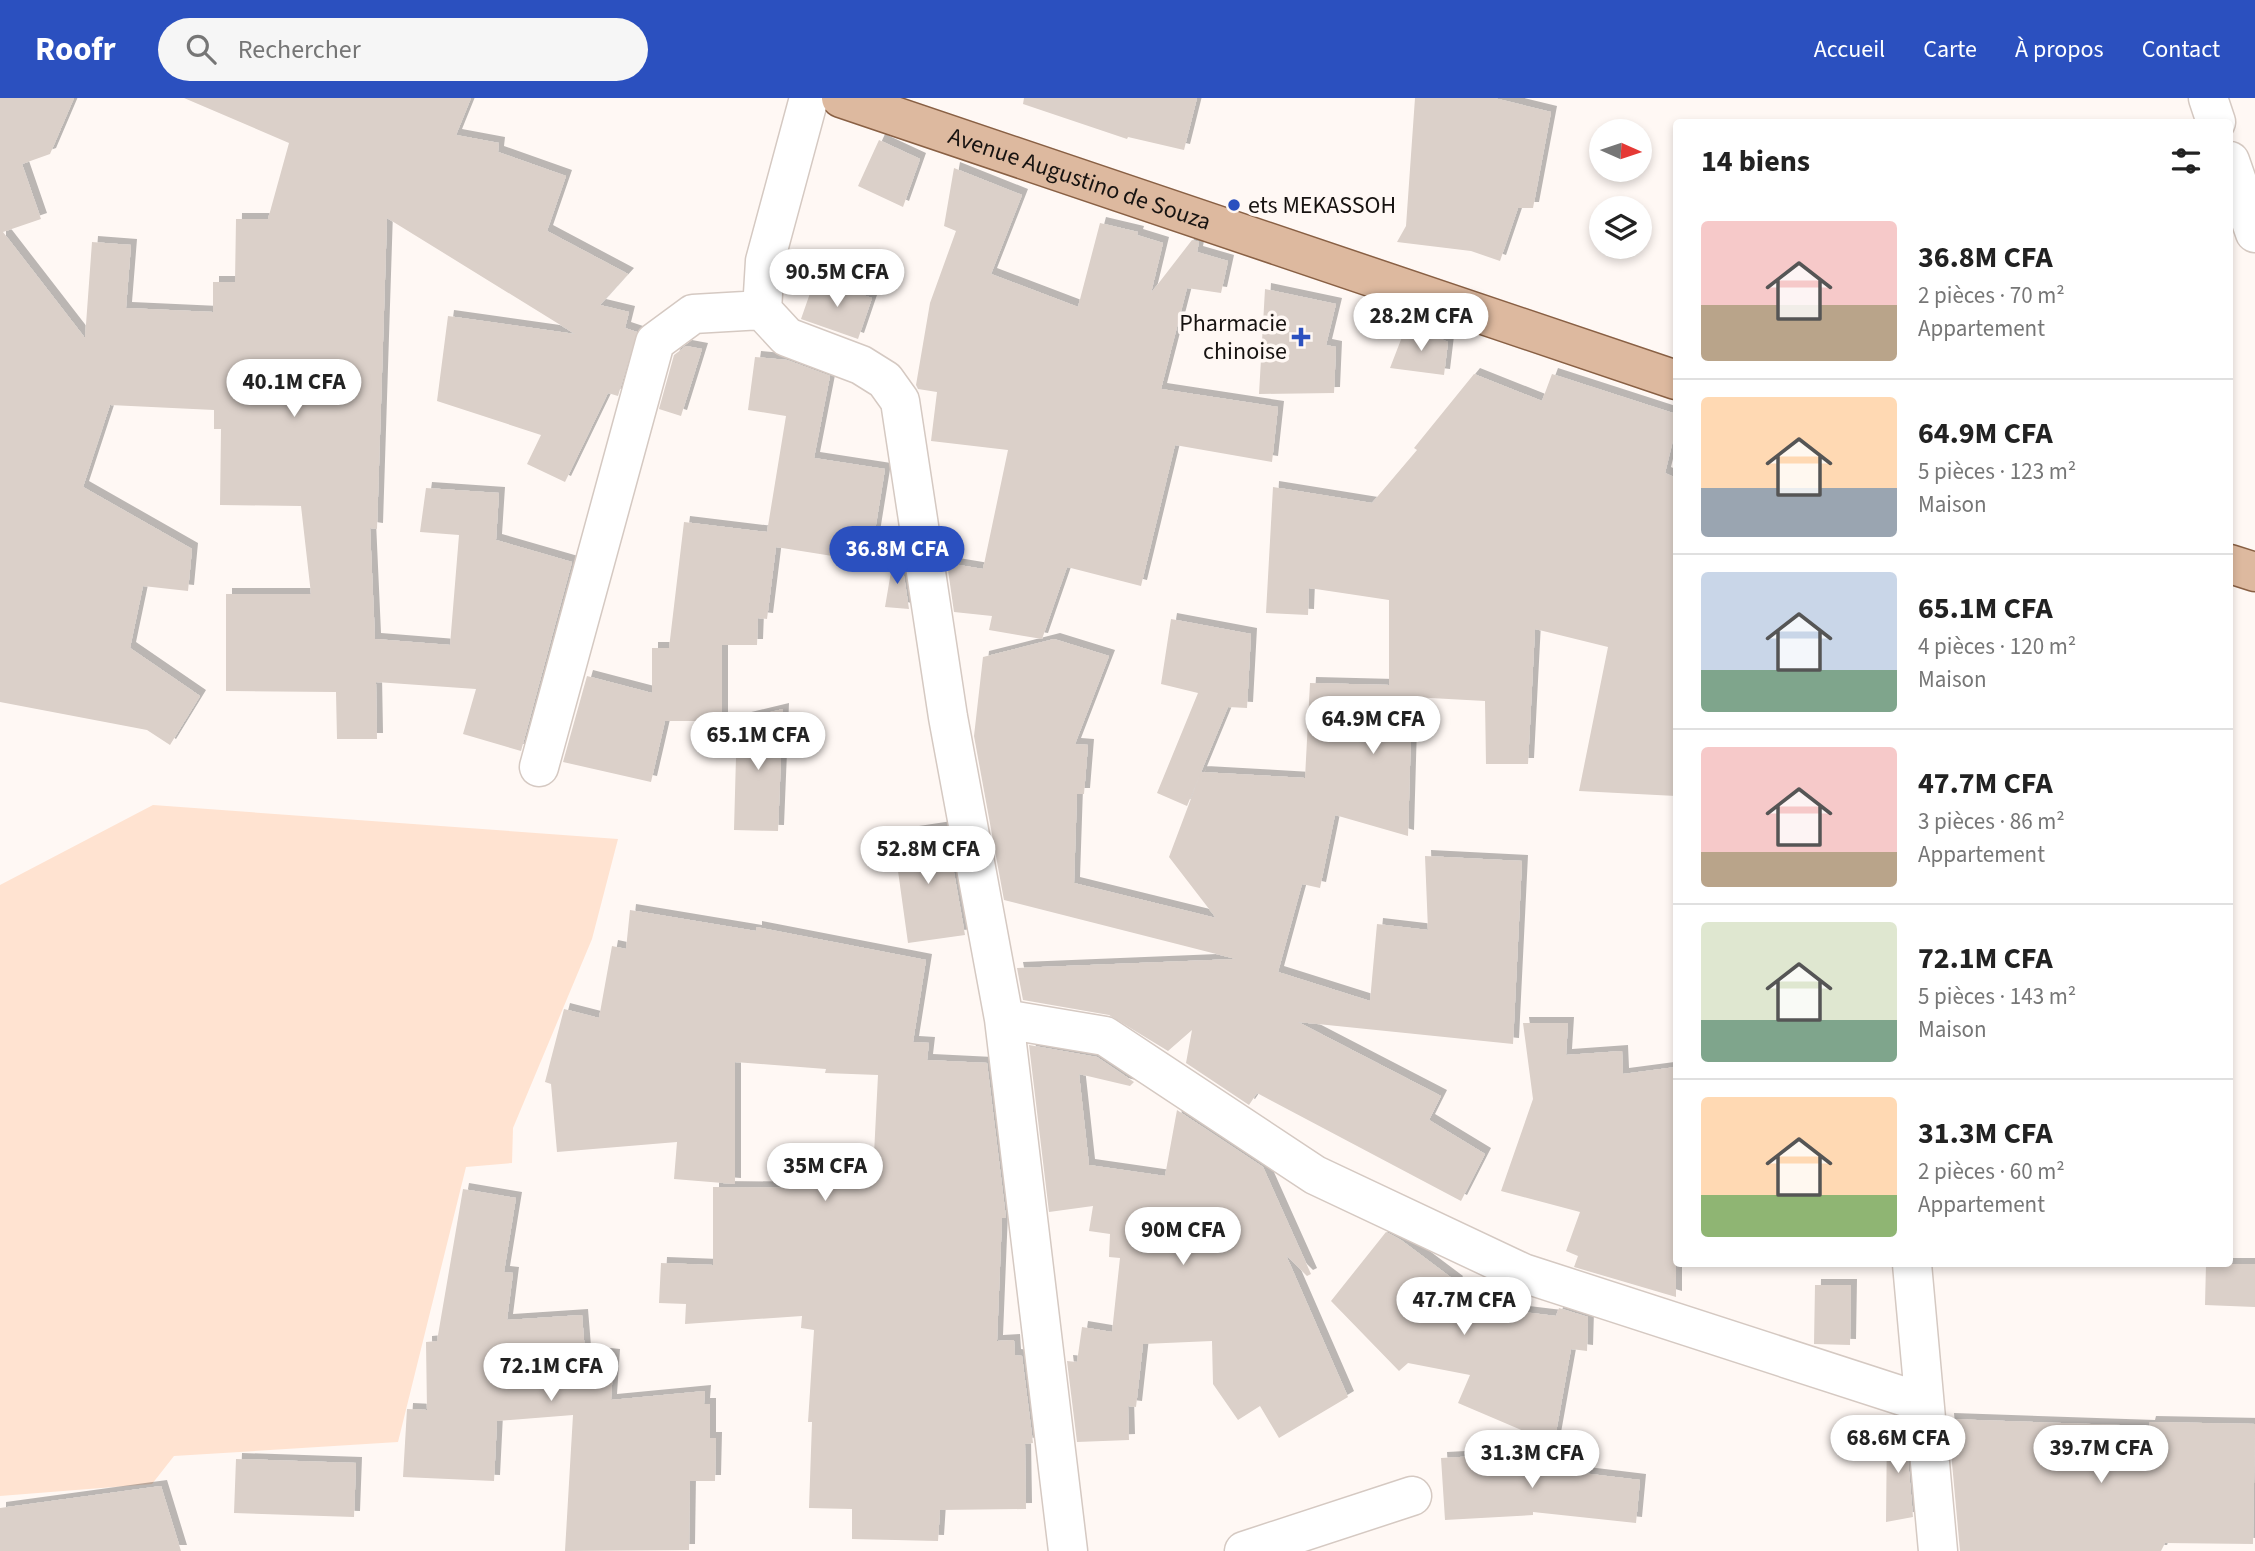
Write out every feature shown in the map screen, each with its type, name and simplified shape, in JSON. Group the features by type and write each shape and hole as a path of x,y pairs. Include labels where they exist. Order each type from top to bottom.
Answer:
{"main road":[{"name":"Avenue Augustino de Souza","path":"841,98 1673,379"}],"street":[{"path":"809,98 765,261 762,310 787,337 861,365 885,380 900,401 948,717 1004,1019 1068,1551"},
{"path":"2208,98 2215,119"},
{"path":"2233,170 2255,233"},
{"path":"539,767 655,342 693,314 762,310"},
{"path":"1004,1019 1105,1036 1315,1175 1523,1273 1924,1403"},
{"path":"1912,1267 1938,1551"},
{"path":"1244,1551 1412,1496"}],"shaded area":[{"path":"153,805 618,839 592,939 513,1128 512,1163 466,1167 398,1442 174,1456 152,1484 0,1496 0,885"}],"building":[{"path":"0,98 74,98 50,154 22,164 41,219 3,232 85,338 92,242 131,245 126,308 213,312 213,282 235,282 236,219 268,219 289,143 184,98 471,98 456,135 499,143 498,152 566,176 547,231 628,274 600,305 629,312 625,328 637,332 618,396 608,393 565,482 527,464 541,435 437,401 448,316 575,334 387,218 377,529 370,528 375,639 450,645 459,535 420,532 426,488 499,493 496,540 572,562 521,751 463,734 476,689 376,682 377,739 337,739 336,692 226,691 226,594 311,594 301,506 220,505 221,429 214,429 214,410 110,405 83,487 192,549 188,591 143,586 130,648 200,696 170,745 147,730 0,702"},
{"path":"1024,98 1197,98 1184,150 1128,137 1127,139 1023,104"},
{"path":"1415,98 1494,98 1551,112 1533,208 1518,208 1500,261 1471,251 1397,242 1406,226"},
{"path":"879,140 920,159 903,207 858,186"},
{"path":"954,168 1022,195 991,274 1078,307 1100,223 1138,232 1137,235 1163,243 1151,293 1192,240 1199,242 1197,252 1228,261 1221,293 1187,288 1161,389 1278,407 1272,462 1175,445 1141,586 1067,567 1042,639 989,630 992,616 954,612 947,563 983,569 1008,450 931,441 937,392 918,389 916,385 930,303 956,231 944,226"},
{"path":"815,279 872,298 858,339 801,319"},
{"path":"1265,289 1336,304 1326,345 1336,347 1334,393 1259,394"},
{"path":"1407,324 1448,342 1444,375 1390,368"},
{"path":"686,346 702,349 681,416 659,409 674,355"},
{"path":"755,357 787,360 830,376 814,458 885,469 870,562 776,547 767,619 758,618 757,645 722,645 722,721 665,721 651,782 563,762 587,676 652,693 652,648 669,648 684,522 767,532 786,416 748,410"},
{"path":"1474,374 1542,401 1552,374 1673,413 1673,440 1665,473 1673,477 1673,796 1579,791 1608,647 1535,629 1528,764 1486,764 1485,701 1412,697 1408,836 1335,815 1320,888 1302,884 1278,972 1370,1001 1377,924 1428,930 1425,856 1522,861 1513,1044 1298,1022 1441,1096 1429,1120 1485,1154 1461,1201 1257,1093 1249,1105 1186,1063 1192,1030 1168,1051 1109,1015 1023,1000 1017,968 1236,959 1004,900 974,736 983,657 1054,639 1109,656 1075,744 1088,745 1084,794 1077,794 1074,883 1216,918 1169,857 1201,772 1305,778 1310,683 1389,685 1389,600 1309,588 1308,615 1266,613 1273,487 1372,503 1417,450 1414,448"},
{"path":"894,554 901,556 909,609 885,607"},
{"path":"1171,619 1251,634 1247,708 1228,707 1187,806 1157,793 1198,693 1161,684"},
{"path":"783,709 778,831 734,830 737,720"},
{"path":"946,827 965,935 908,943 893,835"},
{"path":"630,910 756,931 756,927 926,960 913,1042 929,1043 927,1060 987,1063 1006,1218 1002,1218 997,1341 1014,1340 1015,1355 1022,1356 1033,1443 1025,1444 1026,1509 940,1510 938,1541 852,1539 852,1509 809,1508 812,1422 808,1422 814,1330 801,1328 802,1316 685,1324 686,1304 659,1303 661,1263 713,1265 713,1187 826,1188 827,1170 873,1174 878,1075 825,1073 826,1069 735,1062 735,1184 674,1179 677,1142 557,1152 551,1084 545,1082 564,1009 599,1018 612,946 626,949"},
{"path":"1523,1023 1568,1023 1566,1055 1622,1051 1623,1074 1673,1067 1673,1267 1676,1267 1676,1297 1574,1267 1578,1256 1566,1251 1580,1212 1501,1191 1533,1099"},
{"path":"1029,1045 1097,1057 1134,1082 1130,1086 1079,1074 1089,1165 1165,1176 1177,1110 1263,1167 1311,1274 1307,1276 1286,1255 1348,1397 1279,1438 1260,1406 1238,1420 1213,1384 1212,1341 1143,1344 1136,1407 1128,1406 1129,1440 1077,1442 1067,1361 1077,1362 1082,1327 1112,1332 1120,1258 1109,1257 1110,1234 1089,1231 1093,1206 1049,1212"},
{"path":"463,1189 516,1198 504,1272 513,1273 507,1320 582,1315 585,1352 614,1355 611,1400 705,1391 704,1404 710,1404 710,1438 716,1438 715,1481 690,1481 689,1550 565,1551 573,1415 497,1421 494,1481 403,1477 407,1409 427,1410 426,1342 437,1341"},
{"path":"1386,1232 1457,1282 1444,1302 1556,1316 1559,1308 1588,1317 1587,1351 1571,1349 1554,1444 1458,1403 1470,1375 1408,1363 1399,1371 1331,1301"},
{"path":"2255,1264 2255,1307 2205,1305 2206,1267"},
{"path":"1815,1285 1851,1285 1850,1345 1814,1344"},
{"path":"1948,1419 2149,1426 2150,1422 2255,1424 2253,1544 2165,1543 2161,1551 1960,1551"},
{"path":"1887,1425 1905,1425 1913,1517 1886,1522"},
{"path":"1552,1452 1549,1469 1640,1480 1636,1523 1533,1512 1533,1515 1445,1520 1441,1458"},
{"path":"236,1459 356,1463 354,1517 234,1513"},
{"path":"161,1486 181,1551 0,1551 0,1508"}],"place":[{"name":"ets MEKASSOH","path":"1234,205"},
{"name":"Pharmacie chinoise","path":"1301,337"}]}
